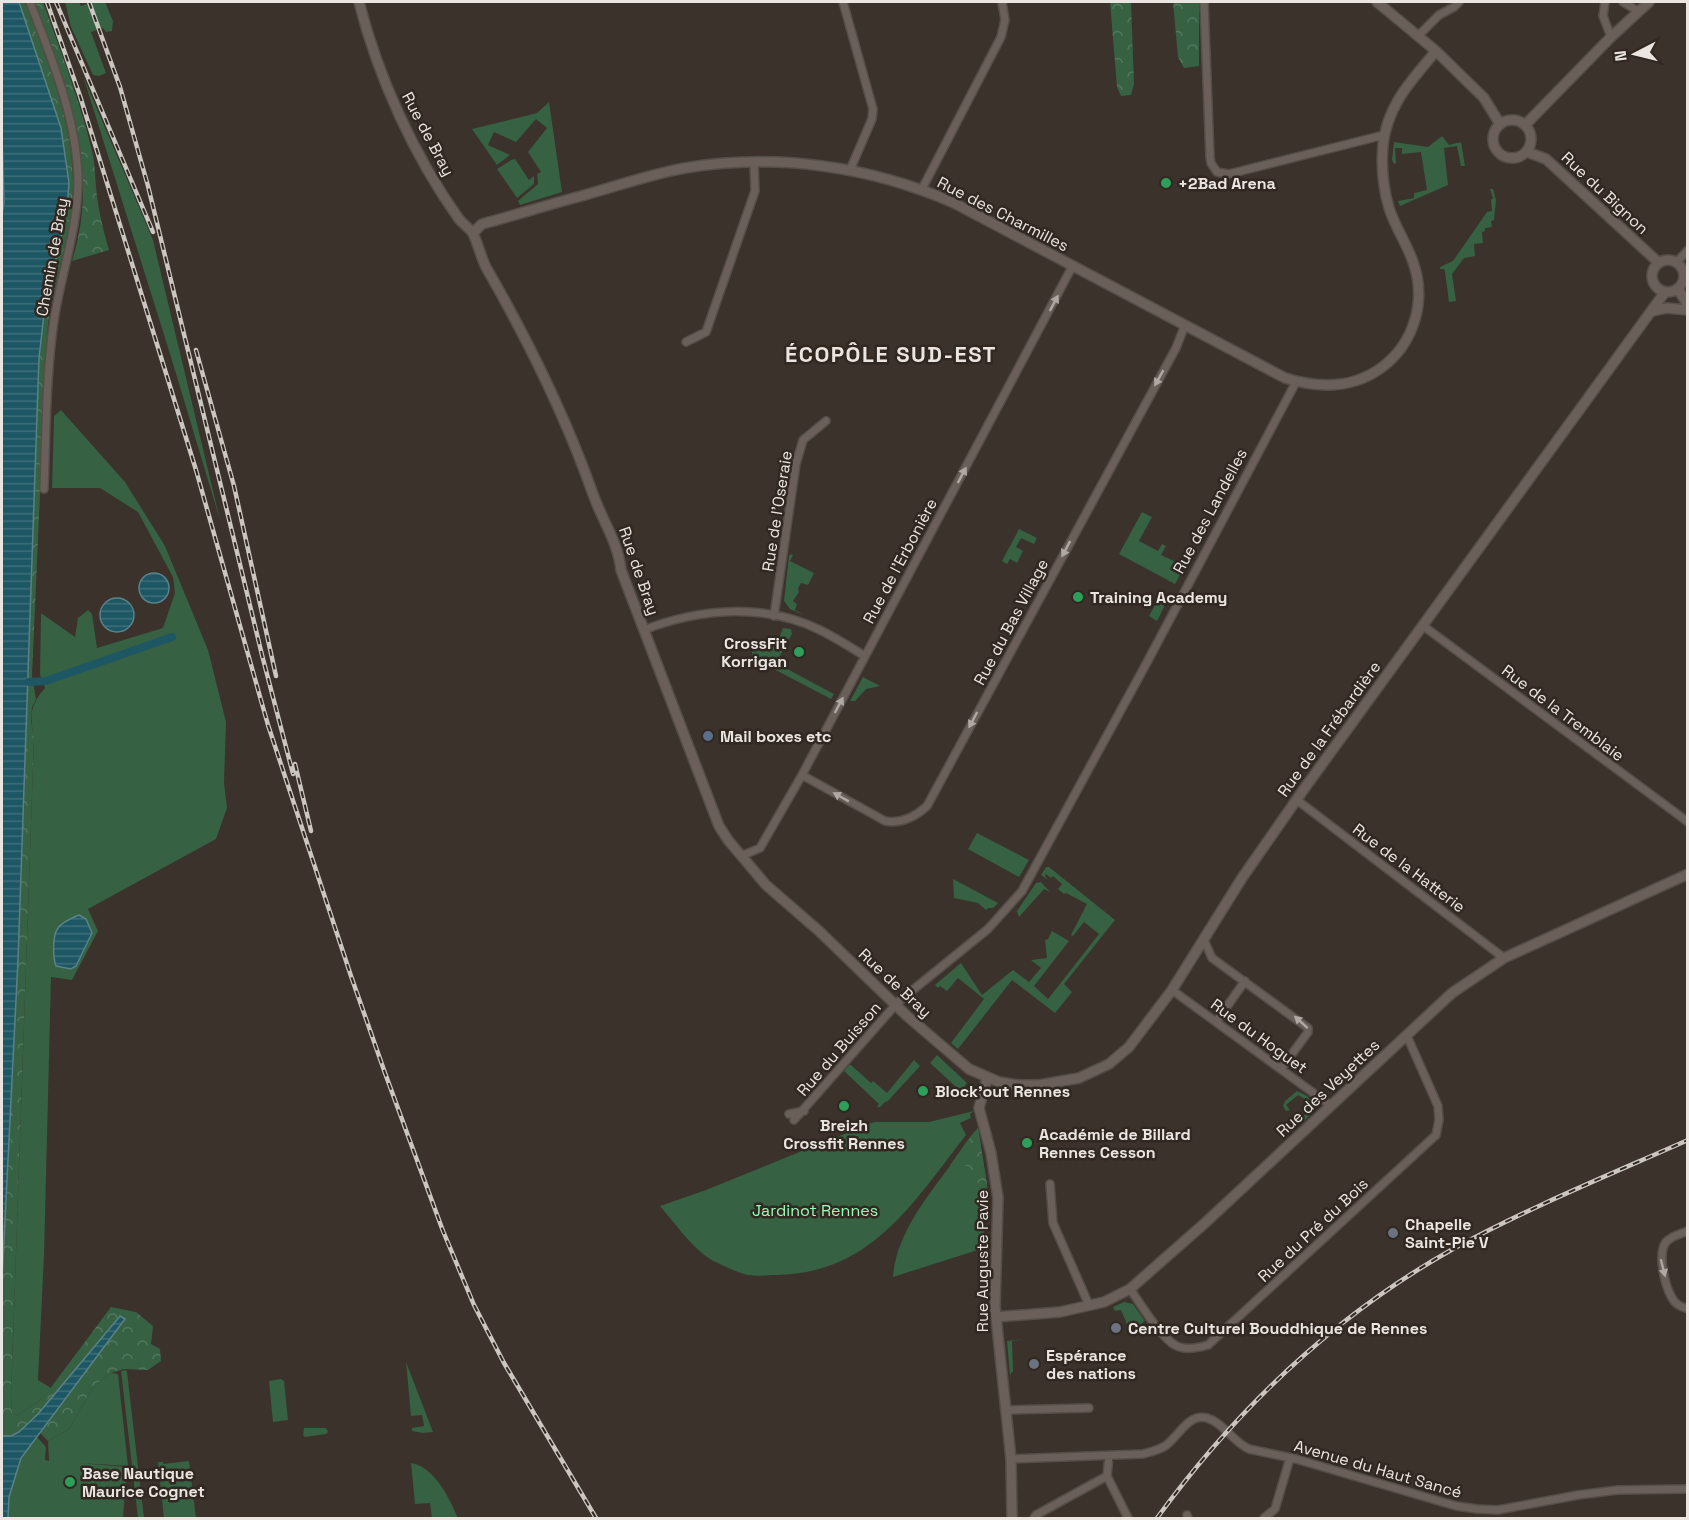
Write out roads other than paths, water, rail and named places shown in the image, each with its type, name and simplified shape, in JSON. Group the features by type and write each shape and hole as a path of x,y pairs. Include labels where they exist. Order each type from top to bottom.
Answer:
{"street":[{"name":"Chemin de Bray","path":"30,2 65,100 75,144 78,178 74,220 54,318 49,360 44,489"},
{"name":"Rue de Bray","path":"360,2 378,64 406,129 450,204 473,233 484,264 540,365 571,433 598,508 619,554 621,570 712,811 728,840 766,885 819,931 895,1005 952,1056 969,1069 987,1078"},
{"path":"843,2 873,109 872,119 850,171"},
{"path":"922,189 1001,37 1005,20 1002,2"},
{"path":"1204,2 1210,158 1213,169 1217,172 1229,174 1384,135"},
{"path":"1377,2 1436,51 1484,98 1500,124"},
{"path":"1418,36 1439,15 1460,2"},
{"path":"1605,2 1603,16 1611,37"},
{"path":"1623,2 1638,11"},
{"path":"1525,125 1611,37 1649,2"},
{"path":"1296,382 1332,385 1368,376 1396,355 1406,341 1416,318 1419,296 1416,270 1392,216 1384,188 1382,160 1384,135 1390,114 1400,94 1436,51"},
{"path":"1515,120 1525,125 1529,129 1532,141 1527,152 1517,158 1505,157 1496,150 1493,139 1500,124 1515,120"},
{"name":"Rue du Bignon","path":"1527,152 1546,159 1659,264"},
{"name":"Rue des Charmilles","path":"473,233 568,200 665,172 715,164 754,162 804,164 850,171 922,189 985,218 1072,267 1296,382"},
{"path":"686,342 706,332 755,191 754,162"},
{"path":"1676,263 1688,250"},
{"path":"1668,260 1676,263 1683,270 1684,280 1678,289 1665,292 1660,290 1654,282 1653,272 1659,264 1668,260"},
{"name":"Rue de l'Erbonière","path":"741,856 760,848 802,775 1072,267"},
{"path":"1678,289 1688,305"},
{"name":"Rue de la Frébardière","path":"987,1078 1008,1084 1039,1085 1079,1078 1109,1064 1130,1047 1172,990 1242,878 1297,800 1665,292"},
{"path":"1653,311 1667,308 1688,310"},
{"name":"Rue du Bas Village","path":"802,775 885,821 909,819 927,806 1176,348 1185,325"},
{"name":"Rue des Landelles","path":"895,1005 988,929 1022,891 1296,382"},
{"name":"Rue de l'Oseraie","path":"774,616 796,464 804,440 826,421"},
{"path":"644,630 685,617 716,612 751,612 799,622 820,630 865,656"},
{"name":"Rue de la Tremblaie","path":"1422,625 1688,822"},
{"name":"Rue de la Hatterie","path":"1297,800 1504,958"},
{"name":"Rue des Veyettes","path":"996,1317 1060,1312 1104,1302 1130,1289 1205,1223 1452,993 1504,958 1688,874"},
{"path":"1204,940 1212,958 1308,1028 1308,1032 1281,1068"},
{"path":"1216,1022 1245,981"},
{"name":"Rue du Hoguet","path":"1172,990 1330,1105"},
{"name":"Rue du Buisson","path":"792,1117 804,1111 895,1005"},
{"name":"Rue du Pré du Bois","path":"1130,1289 1170,1342 1181,1347 1194,1348 1208,1345 1258,1300 1436,1135 1439,1120 1438,1106 1407,1036"},
{"name":"Rue Auguste Pavie","path":"987,1078 979,1108 992,1153 998,1198 996,1317 1011,1459 1012,1518"},
{"path":"1050,1184 1053,1223 1089,1305"},
{"path":"1688,1231 1666,1242 1660,1259 1671,1297 1676,1304 1688,1309"},
{"path":"1006,1410 1089,1408"},
{"name":"Avenue du Haut Sancé","path":"1109,1456 1143,1454 1158,1449 1167,1445 1183,1427 1193,1420 1205,1418 1213,1421 1243,1446 1366,1478 1456,1506 1498,1510 1618,1490 1688,1490"},
{"path":"1011,1459 1109,1456 1107,1476 1128,1518"},
{"path":"1264,1518 1275,1509 1290,1458"},
{"path":"1034,1518 1107,1476"}],"water":[{"path":"2,2 19,2 61,128 69,183 67,209 44,314 39,358 18,960 2,1279 2,215 4,202"},
{"path":"154,573 165,577 169,588 165,599 154,603 143,599 139,588 143,577"},
{"path":"117,598 129,603 134,615 129,627 117,632 105,627 100,615 105,603"},
{"path":"79,915 86,919 92,933 76,966 71,969 56,966 54,947 56,932 67,920"},
{"path":"120,1316 125,1319 21,1458 9,1497 8,1518 2,1518 2,1436 11,1436 19,1432 38,1414"}],"waterway":[{"path":"29,682 46,681 172,637"}],"railway":[{"path":"47,2 80,96 196,470 268,725 385,1073 443,1231 474,1305 504,1363 596,1518"},
{"path":"56,2 153,232"},
{"path":"89,2 120,87 148,186 293,774"},
{"path":"196,350 234,486 276,676"},
{"path":"295,764 311,831"},
{"path":"1157,1518 1220,1440 1254,1403 1290,1368 1368,1304 1410,1275 1481,1234 1569,1192 1688,1140"}],"place":[{"name":"+2Bad Arena","path":"1166,183"},
{"name":"Training Academy","path":"1078,597"},
{"name":"CrossFit Korrigan","path":"799,652"},
{"name":"Mail boxes etc","path":"708,736"},
{"name":"Block’out Rennes","path":"923,1091"},
{"name":"Breizh Crossfit Rennes","path":"844,1106"},
{"name":"Académie de Billard Rennes Cesson","path":"1027,1143"},
{"name":"Chapelle Saint-Pie V","path":"1393,1233"},
{"name":"Centre Culturel Bouddhique de Rennes","path":"1116,1328"},
{"name":"Espérance des nations","path":"1034,1364"},
{"name":"Base Nautique Maurice Cognet","path":"70,1482"}],"district":[{"name":"ÉCOPÔLE SUD-EST","path":"891,354"}],"park label":[{"name":"Jardinot Rennes","path":"815,1210"}]}
